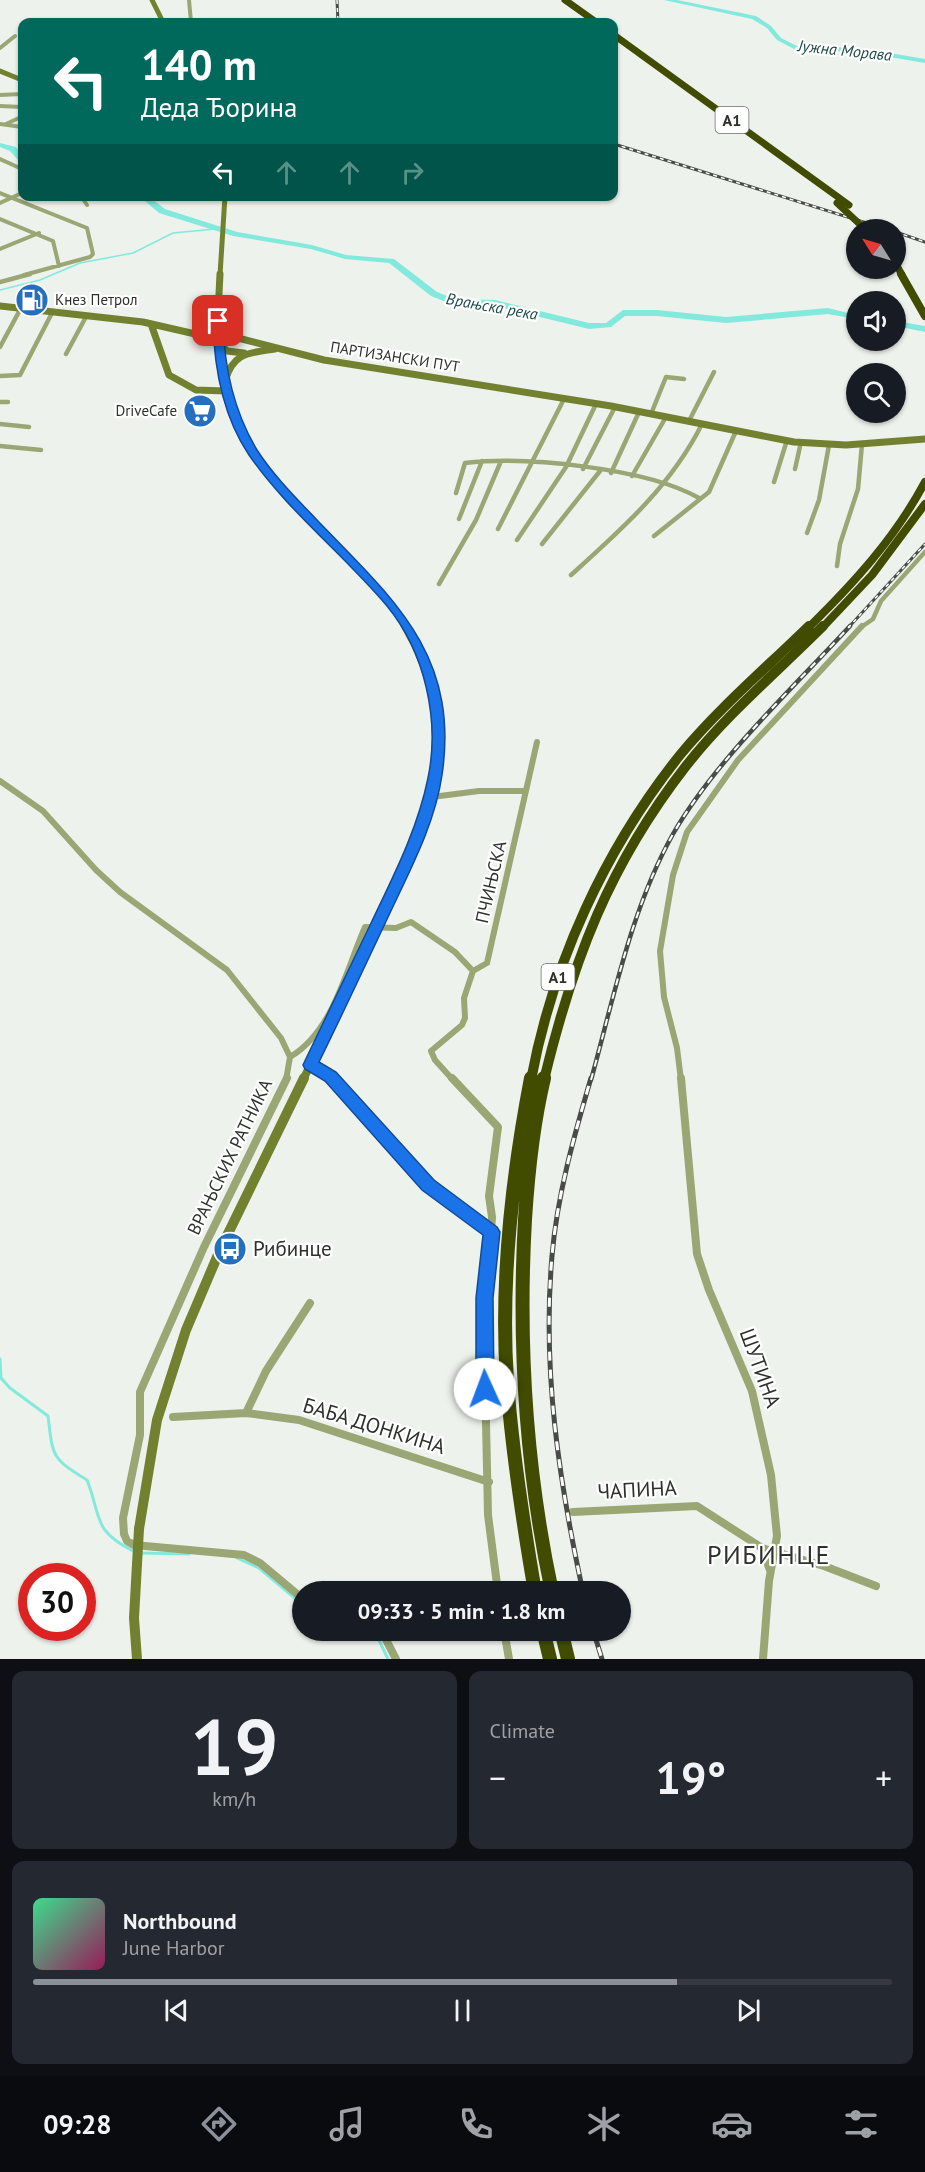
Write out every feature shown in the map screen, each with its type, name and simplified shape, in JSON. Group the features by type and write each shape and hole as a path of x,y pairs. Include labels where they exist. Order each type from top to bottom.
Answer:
{"highway":[{"path":"557,0 583,18"},
{"path":"565,0 590,18"},
{"name":"A1","path":"618,38 849,206 863,219"},
{"name":"A1","path":"618,43 837,203 854,219"},
{"path":"906,269 925,298"},
{"path":"904,279 925,316"},
{"name":"A1","path":"533,1581 524,1543 508,1409 506,1286 513,1189 525,1094 554,990 600,878 633,822 668,771 741,692 872,563 908,515 925,482"},
{"name":"A1","path":"550,1581 534,1487 523,1386 521,1324 523,1250 536,1119 548,1061 569,984 606,891 641,830 684,769 752,694 867,582 893,552 925,504"},
{"path":"546,1641 550,1659"},
{"path":"564,1641 568,1659"}],"main road":[{"path":"152,0 161,18"},
{"path":"0,69 18,76"},
{"path":"137,1659 134,1617 139,1529 157,1420 171,1372 202,1292 377,928 417,839 432,797 437,760 438,716 434,692 419,648 401,617 378,588 292,501 256,457 238,424 224,384 219,342 225,201"},
{"name":"ПАРТИЗАНСКИ ПУТ","path":"0,306 151,324 204,336 246,338 282,350 334,362 615,407 787,440 829,445 925,439"},
{"path":"151,324 158,338 169,375 196,390 207,390 224,384"},
{"path":"158,338 168,328"},
{"path":"224,384 229,366 246,353 250,344 246,338"},
{"path":"219,342 227,351 246,353 282,350"},
{"path":"207,390 224,384"}],"street":[{"path":"189,0 191,18"},
{"path":"0,48 15,36"},
{"path":"0,94 18,94"},
{"path":"0,106 18,108"},
{"path":"3,124 18,119"},
{"path":"3,124 18,126"},
{"path":"0,159 18,167"},
{"path":"0,193 10,199 87,228 93,254 90,257 0,282"},
{"path":"0,203 18,195"},
{"path":"84,201 87,205"},
{"path":"0,219 39,233 55,244 59,266"},
{"path":"0,226 9,222"},
{"path":"0,249 39,233"},
{"path":"0,347 21,308"},
{"path":"0,376 17,377 53,311"},
{"path":"66,354 87,315"},
{"path":"689,421 714,372"},
{"path":"651,414 666,377 684,379"},
{"path":"498,529 534,463 564,399"},
{"path":"0,402 8,402"},
{"path":"517,540 566,467 596,404"},
{"path":"583,469 604,422 615,407"},
{"path":"611,473 639,412"},
{"path":"632,476 666,417"},
{"path":"0,424 29,427"},
{"path":"571,575 667,485 687,458 702,424"},
{"path":"654,536 709,492 736,431"},
{"path":"774,482 787,440"},
{"path":"795,469 801,442"},
{"path":"837,566 840,544 858,489 862,444"},
{"path":"807,533 819,500 829,445"},
{"path":"0,446 41,450"},
{"path":"439,584 476,520 501,460"},
{"path":"456,492 465,463 501,460 632,476 695,494 699,498"},
{"path":"459,519 482,461"},
{"path":"542,544 600,471"},
{"name":"ШУТИНА","path":"763,1659 770,1573 776,1552 776,1514 757,1408 709,1290 697,1254 692,1221 683,1092 677,1048 664,997 660,951 673,875 687,832 738,760 858,629 873,619 881,601 925,552"},
{"name":"ПЧИЊСКА","path":"473,971 487,963 537,742"},
{"path":"0,781 43,811 114,887 227,970 280,1038 290,1057 300,1054 314,1037 360,943 362,930 367,926 396,928 411,922 455,952 473,971 464,998 465,1018 458,1030 431,1051 432,1056 498,1127 489,1196 491,1232 484,1330 490,1536 496,1581"},
{"path":"432,797 479,791 526,791"},
{"name":"ВРАЊСКИХ РАТНИКА","path":"290,1057 288,1076 279,1097 204,1248 140,1392 144,1411 125,1506 123,1529 127,1542 156,1548 218,1550 245,1555 266,1568 292,1590"},
{"path":"310,1065 331,1077 432,1189 491,1232"},
{"path":"246,1413 266,1371 310,1304"},
{"path":"144,1411 157,1420"},
{"name":"БАБА ДОНКИНА","path":"173,1417 246,1413 299,1420 489,1482"},
{"name":"ЧАПИНА","path":"573,1512 693,1505 762,1548 824,1566 876,1586"},
{"path":"762,1548 770,1573"},
{"path":"387,1641 396,1659"},
{"path":"506,1641 509,1659"}],"waterway":[{"name":"Јужна Морава","path":"667,0 754,17 769,27 779,39 796,48 860,50 925,61"},
{"name":"Врањска река","path":"0,145 13,149 18,155"},
{"name":"Врањска река","path":"149,201 162,211 236,234 312,247 345,257 391,261 434,294 454,302 495,303 589,326 608,325 623,313 657,313 726,320 828,311 846,315"},
{"path":"0,290 40,280 80,263 133,253 173,233 215,229"},
{"name":"Врањска река","path":"906,326 925,329"},
{"path":"0,1359 1,1378 10,1388 48,1416 51,1440 56,1455 66,1466 87,1480 104,1529 133,1551"},
{"path":"141,1553 189,1554"},
{"path":"237,1558 259,1568 292,1596"},
{"path":"379,1641 388,1659"}],"railway":[{"path":"337,0 338,18"},
{"path":"618,145 854,219"},
{"path":"906,235 925,242"},
{"path":"848,628 925,544"},
{"path":"591,1080 635,923 658,863 673,834 690,807 732,753 850,626"},
{"path":"581,1581 560,1467 555,1425 551,1383 549,1299 554,1234 562,1189 591,1078"},
{"path":"596,1641 602,1659"}],"place":[{"name":"Кнез Петрол","path":"32,300"},
{"name":"DriveCafe","path":"200,411"},
{"name":"Рибинце","path":"230,1249"}],"district":[{"name":"РИБИНЦЕ","path":"769,1555"}],"route":[{"path":"218,321 219,355 225,391 238,424 254,453 292,501 363,572 392,605 419,648 434,692 439,741 432,797 407,864 310,1065 331,1077 346,1092 376,1129 428,1185 491,1232 488,1281 484,1298 485,1389"}]}
